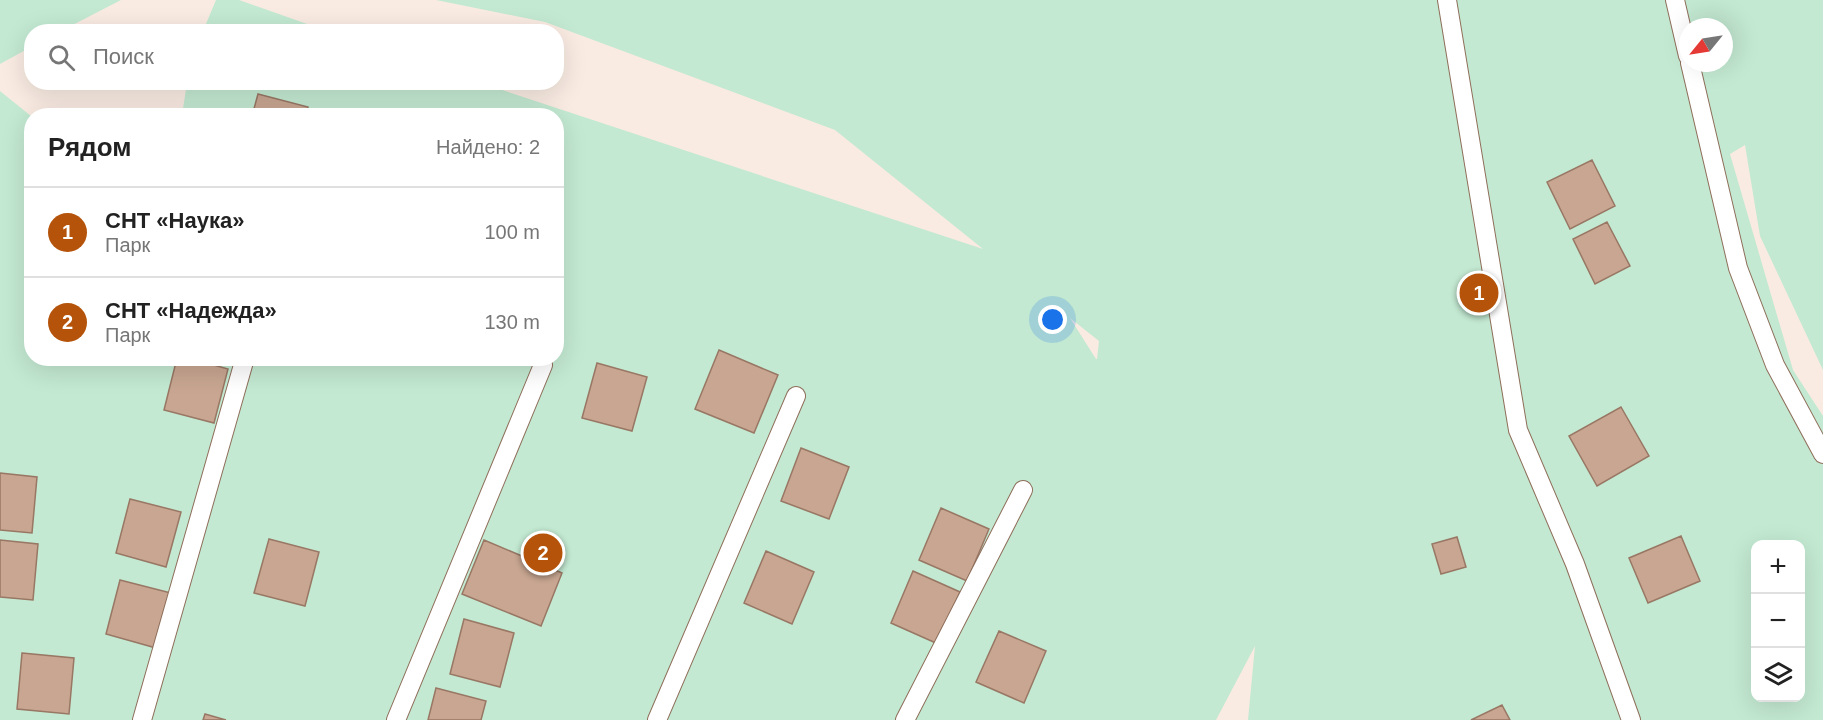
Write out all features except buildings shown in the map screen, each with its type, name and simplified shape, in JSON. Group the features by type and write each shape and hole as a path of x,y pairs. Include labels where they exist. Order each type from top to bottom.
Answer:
{"lane":[{"path":"1447,0 1518,430 1575,564 1631,720"},
{"path":"1675,0 1679,18"},
{"path":"1692,72 1738,268 1775,365 1823,454"},
{"path":"142,720 243,366"},
{"path":"396,720 543,366"},
{"path":"657,720 796,396"},
{"path":"905,720 1023,490"}],"green space":[{"path":"0,0 121,0 75,24 24,24 24,51 0,64"},
{"path":"216,0 239,0 307,24 206,24"},
{"path":"436,0 1823,0 1823,370 1760,236 1745,145 1730,154 1793,370 1823,416 1823,720 1248,720 1255,646 1216,720 0,720 0,91 24,110 24,366 564,366 564,110 983,249 835,130 564,29 564,24 550,24","holes":["1070,318 1099,341 1096,359"]},
{"path":"186,90 502,90 557,108 183,108"}],"place":[{"name":"СНТ «Наука»","path":"1479,293"},
{"name":"СНТ «Надежда»","path":"543,553"}]}
